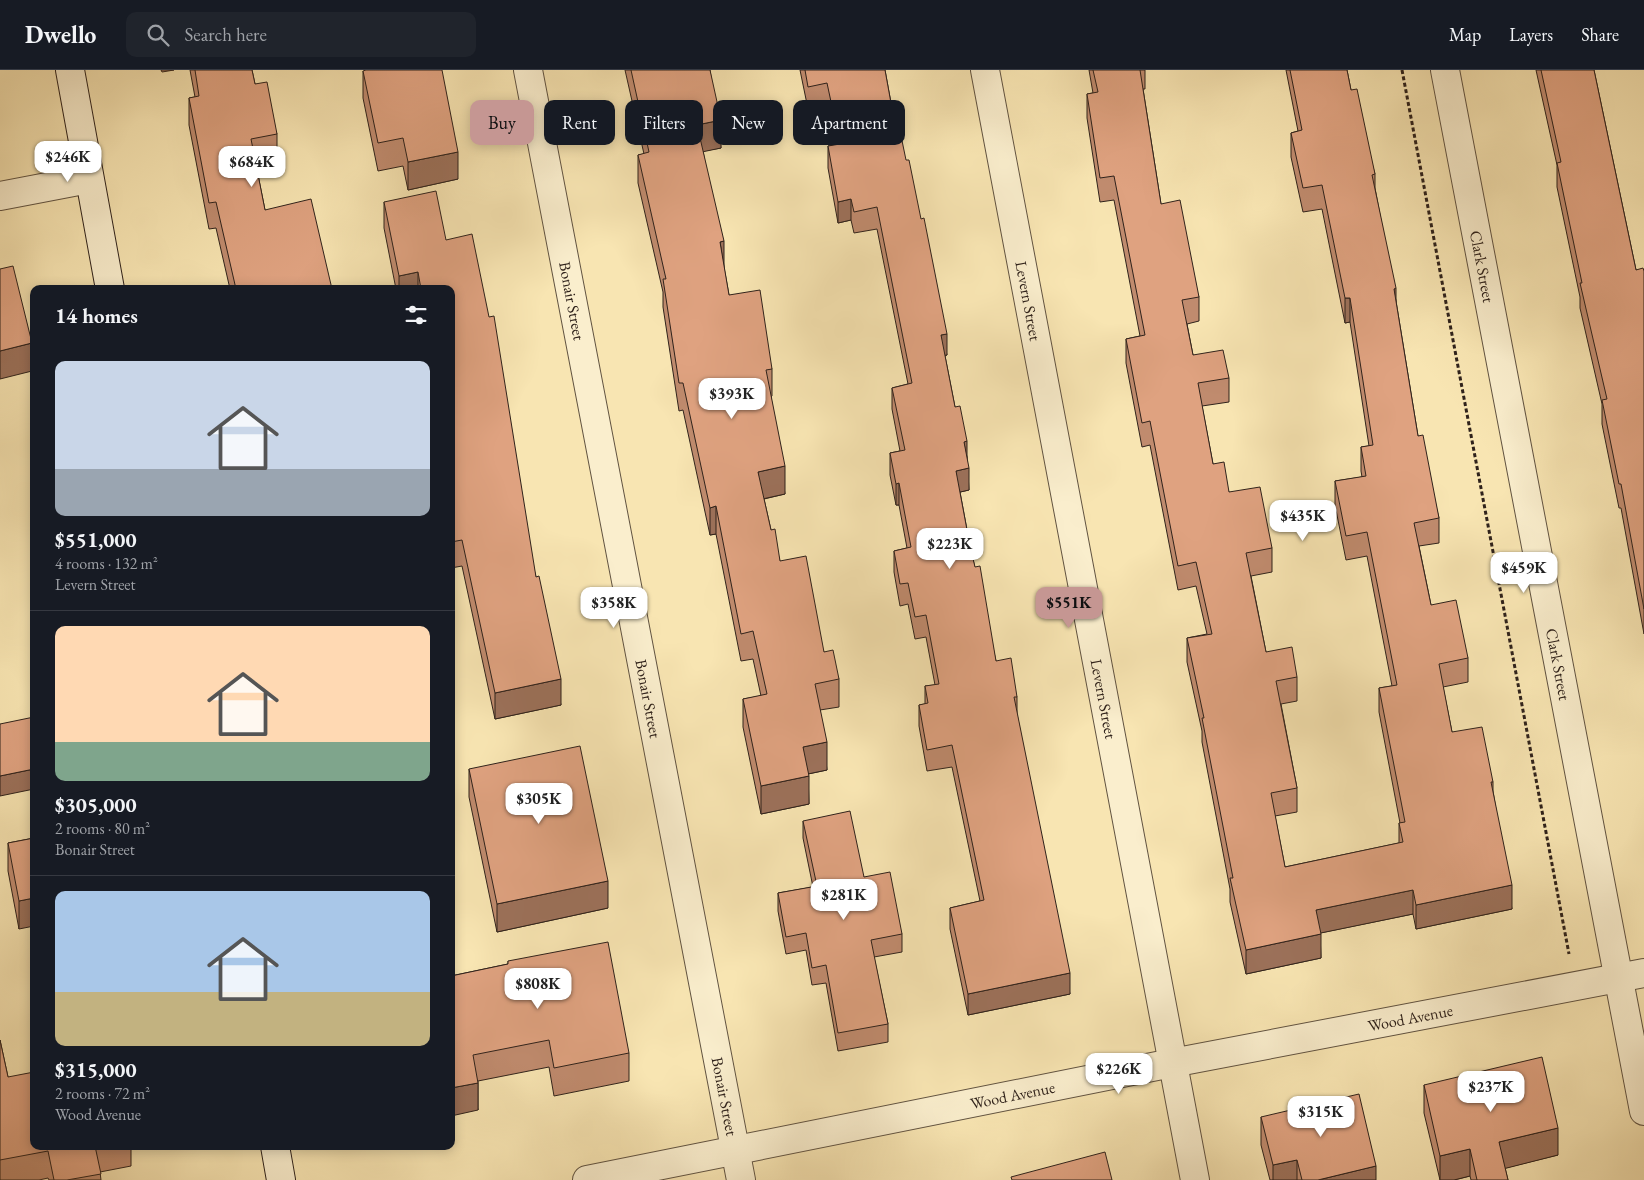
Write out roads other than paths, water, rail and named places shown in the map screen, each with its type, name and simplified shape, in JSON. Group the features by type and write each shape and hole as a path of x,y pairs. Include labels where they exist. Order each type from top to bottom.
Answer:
{"street":[{"path":"70,70 109,285"},
{"name":"Bonair Street","path":"528,70 741,1180"},
{"name":"Levern Street","path":"985,70 1194,1180"},
{"name":"Clark Street","path":"1445,70 1631,975 1644,1111"},
{"path":"0,196 89,179"},
{"name":"Wood Avenue","path":"587,1180 1172,1063 1631,975"},
{"path":"276,1150 281,1180"}]}
